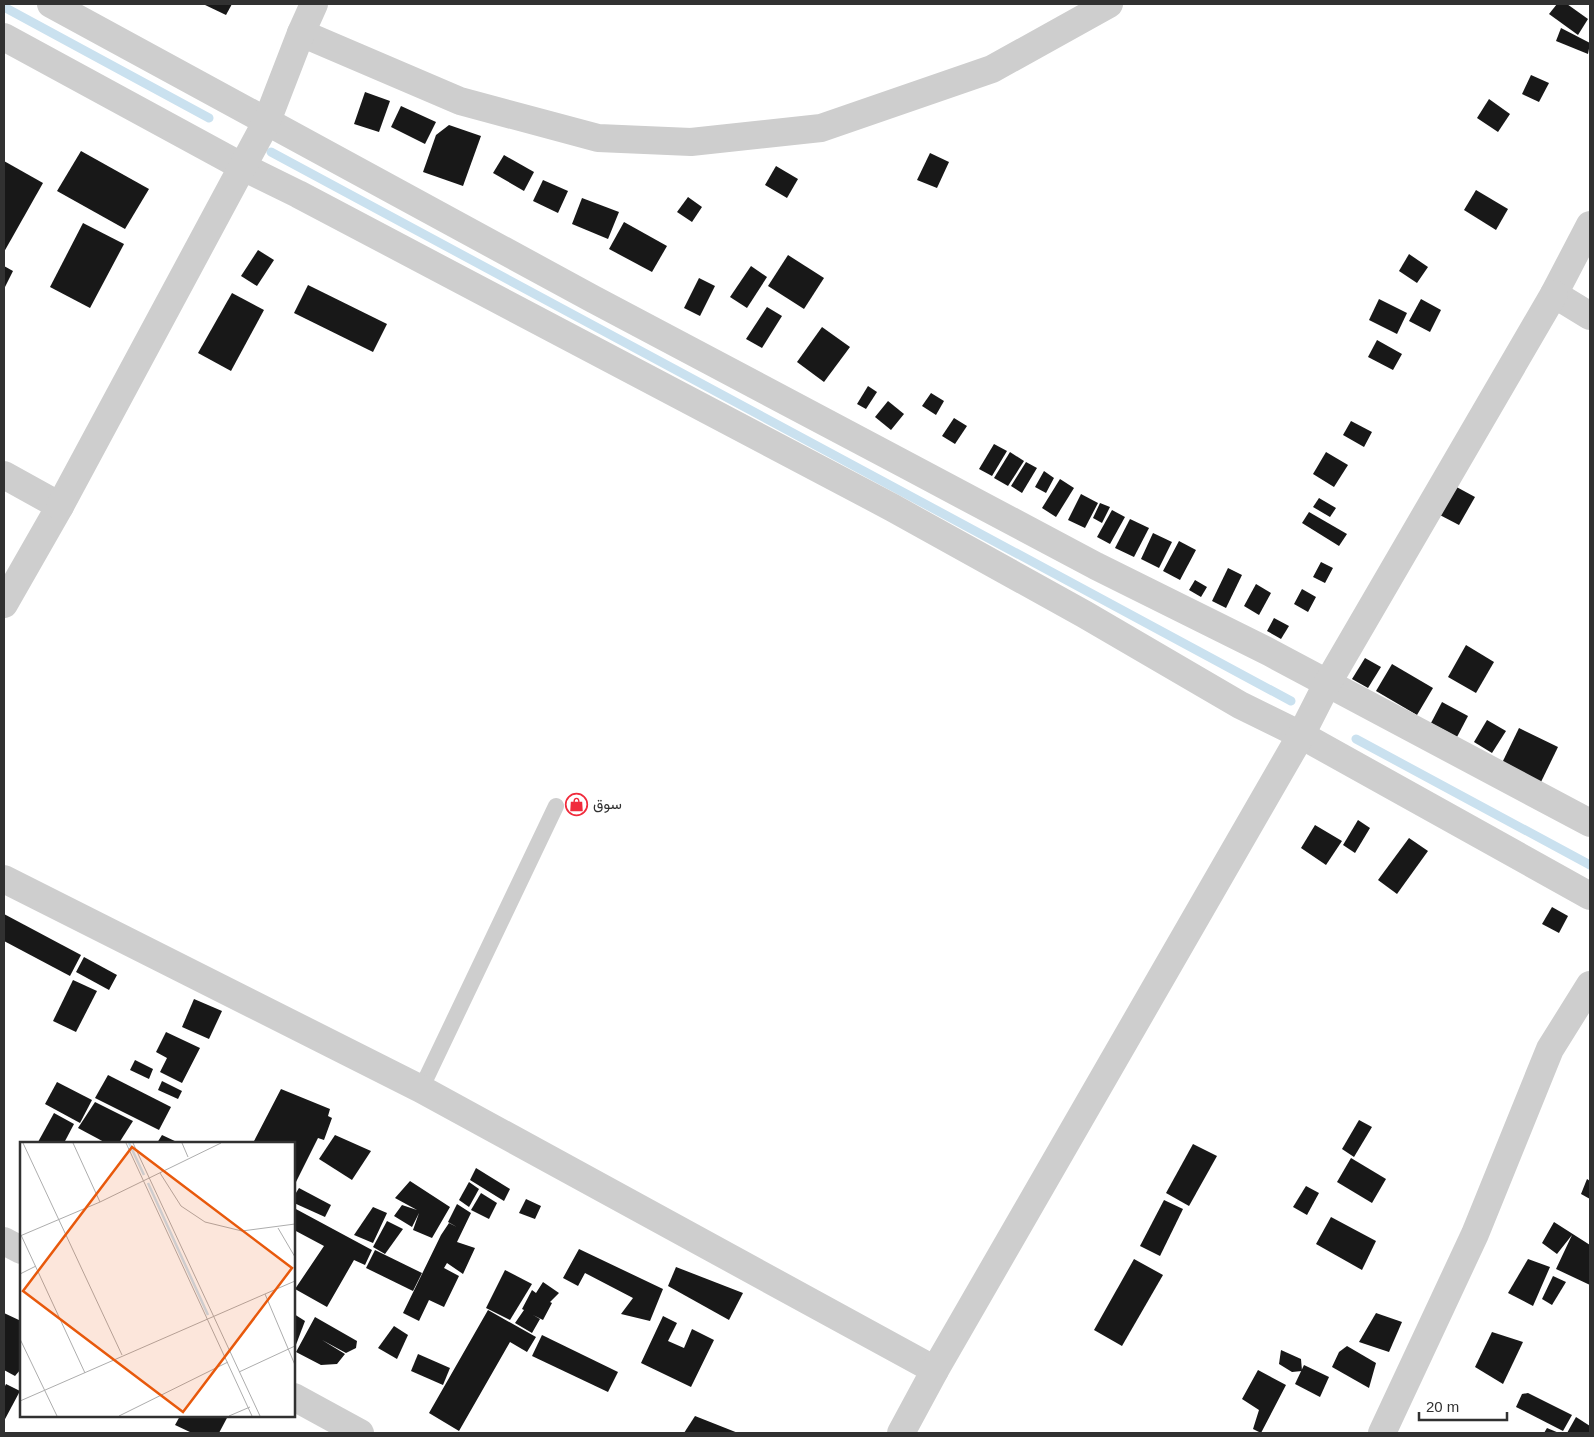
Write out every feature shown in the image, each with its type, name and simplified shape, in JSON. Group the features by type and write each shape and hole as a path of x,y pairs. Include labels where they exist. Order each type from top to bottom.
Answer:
{"street":[{"path":"51,4 593,299 1062,548 1268,652 1590,823"},
{"path":"4,604 60,506 267,121 300,33 314,4"},
{"path":"300,33 460,101 598,138 691,142 821,128 992,69 1109,4"},
{"path":"4,38 243,167 298,194 893,508 1084,614 1240,705 1301,736 1590,896"},
{"path":"901,1433 935,1370 1301,736 1327,684 1554,294 1590,225"},
{"path":"1554,294 1590,316"},
{"path":"4,475 60,506"},
{"path":"4,879 421,1089 935,1370"},
{"path":"1382,1433 1475,1234 1550,1049 1590,985"},
{"path":"4,1241 20,1249"},
{"path":"295,1399 360,1433"}],"lane":[{"path":"421,1089 556,806"}],"building":[{"path":"203,4 232,4 226,15"},
{"path":"1557,4 1567,4 1588,19 1578,35 1549,14"},
{"path":"1561,28 1590,43 1588,54 1556,41"},
{"path":"1531,75 1549,83 1539,102 1522,94"},
{"path":"365,92 390,101 379,132 354,124"},
{"path":"1489,99 1510,114 1498,132 1477,118"},
{"path":"401,106 436,122 425,144 391,127"},
{"path":"449,125 481,136 463,186 423,172 436,135"},
{"path":"81,151 149,189 125,229 57,191"},
{"path":"930,153 949,162 937,188 917,180"},
{"path":"504,155 534,172 524,191 493,173"},
{"path":"4,161 43,183 4,252"},
{"path":"776,166 798,179 787,198 765,185"},
{"path":"543,180 568,191 558,213 533,201"},
{"path":"1476,190 1508,209 1496,230 1464,210"},
{"path":"688,197 702,207 692,222 677,212"},
{"path":"582,198 619,212 608,239 572,224"},
{"path":"624,222 667,246 652,272 609,249"},
{"path":"83,223 124,244 90,308 50,287"},
{"path":"258,250 274,260 257,286 241,276"},
{"path":"1409,254 1428,267 1417,283 1399,271"},
{"path":"788,255 824,278 804,309 768,286"},
{"path":"4,266 13,271 4,289"},
{"path":"751,266 767,277 747,308 730,297"},
{"path":"699,278 715,286 700,316 684,308"},
{"path":"308,285 387,324 373,352 294,313"},
{"path":"232,293 264,310 231,371 198,353"},
{"path":"1379,299 1407,313 1397,334 1369,320"},
{"path":"1421,299 1441,310 1430,332 1409,321"},
{"path":"767,307 782,316 762,348 746,339"},
{"path":"822,327 850,347 824,382 797,362"},
{"path":"1377,340 1402,354 1393,370 1368,357"},
{"path":"868,386 877,392 866,409 857,404"},
{"path":"931,393 944,401 936,415 922,406"},
{"path":"888,401 904,414 891,430 875,417"},
{"path":"954,418 967,426 955,444 942,436"},
{"path":"1351,421 1372,432 1364,447 1343,435"},
{"path":"994,444 1007,451 992,476 979,469"},
{"path":"1010,452 1024,461 1008,486 994,478"},
{"path":"1326,452 1348,465 1334,487 1313,474"},
{"path":"1026,462 1037,468 1022,493 1011,486"},
{"path":"1044,471 1054,478 1046,493 1035,487"},
{"path":"1060,479 1074,488 1056,517 1042,508"},
{"path":"1451,484 1475,497 1459,525 1436,513"},
{"path":"1081,494 1098,503 1085,528 1068,520"},
{"path":"1319,498 1336,508 1330,517 1313,507"},
{"path":"1100,503 1110,507 1102,523 1093,518"},
{"path":"1112,510 1125,517 1110,544 1097,537"},
{"path":"1309,512 1347,534 1339,546 1302,523"},
{"path":"1130,519 1149,528 1134,557 1115,548"},
{"path":"1153,533 1172,542 1159,568 1141,559"},
{"path":"1179,541 1196,550 1180,580 1163,571"},
{"path":"1321,562 1333,568 1325,583 1313,577"},
{"path":"1228,568 1242,575 1226,608 1212,601"},
{"path":"1195,580 1207,587 1201,597 1189,590"},
{"path":"1256,584 1271,593 1259,615 1244,606"},
{"path":"1302,589 1316,597 1308,612 1294,604"},
{"path":"1274,618 1289,626 1281,639 1267,631"},
{"path":"1466,645 1494,662 1476,693 1448,677"},
{"path":"1365,658 1381,667 1368,688 1352,679"},
{"path":"1392,664 1433,688 1417,715 1376,691"},
{"path":"1442,702 1468,716 1457,737 1431,723"},
{"path":"1487,720 1506,731 1492,753 1474,742"},
{"path":"1519,728 1558,747 1541,782 1502,763"},
{"path":"1358,820 1370,828 1355,853 1343,845"},
{"path":"1315,825 1342,841 1326,865 1301,848"},
{"path":"1409,838 1428,851 1397,894 1378,880"},
{"path":"1552,907 1568,916 1559,933 1542,924"},
{"path":"4,914 81,955 70,976 4,941"},
{"path":"84,957 117,975 109,990 76,972"},
{"path":"73,980 97,991 76,1032 53,1021"},
{"path":"194,999 222,1011 209,1039 182,1027"},
{"path":"166,1032 200,1048 182,1083 160,1072 167,1058 156,1052"},
{"path":"135,1060 153,1069 149,1079 130,1070"},
{"path":"108,1075 171,1107 159,1130 95,1098"},
{"path":"162,1081 182,1091 178,1099 158,1090"},
{"path":"57,1082 92,1100 80,1123 45,1104"},
{"path":"281,1089 330,1109 328,1116 332,1118 324,1140 318,1138 295,1184 295,1142 254,1142"},
{"path":"95,1102 133,1121 120,1142 104,1142 78,1128"},
{"path":"54,1113 74,1124 65,1142 38,1142"},
{"path":"1359,1120 1372,1127 1354,1157 1342,1149"},
{"path":"162,1135 177,1142 158,1142"},
{"path":"335,1135 371,1151 352,1180 319,1159"},
{"path":"1193,1144 1217,1156 1189,1206 1166,1193"},
{"path":"1351,1158 1386,1179 1372,1203 1337,1182"},
{"path":"476,1168 510,1189 504,1201 470,1180"},
{"path":"1587,1179 1590,1181 1590,1199 1581,1194"},
{"path":"410,1181 450,1207 432,1238 413,1230 419,1213 412,1227 394,1216 402,1205 417,1210 395,1198"},
{"path":"469,1182 479,1189 469,1207 459,1200"},
{"path":"1306,1186 1319,1193 1307,1215 1293,1207"},
{"path":"299,1188 331,1205 325,1217 295,1203 295,1194"},
{"path":"481,1193 497,1203 489,1219 471,1210"},
{"path":"526,1199 541,1206 535,1219 519,1213"},
{"path":"1164,1200 1183,1209 1160,1256 1140,1246"},
{"path":"457,1204 471,1213 457,1242 475,1248 463,1274 447,1263 444,1268 459,1276 444,1307 429,1300 419,1321 403,1313 441,1235 449,1223 457,1227 448,1222"},
{"path":"373,1207 387,1213 373,1243 354,1235"},
{"path":"295,1209 372,1250 365,1265 354,1260 327,1307 295,1289 324,1246 295,1231"},
{"path":"1331,1217 1376,1241 1362,1270 1316,1244"},
{"path":"387,1221 403,1229 385,1254 373,1247"},
{"path":"1554,1222 1590,1245 1590,1285 1556,1269 1572,1235 1557,1254 1542,1243"},
{"path":"579,1249 663,1289 650,1321 621,1314 633,1298 585,1273 578,1286 563,1278"},
{"path":"375,1250 422,1273 413,1291 366,1268"},
{"path":"1134,1259 1163,1275 1122,1346 1094,1330"},
{"path":"1528,1259 1550,1267 1533,1306 1508,1293"},
{"path":"676,1267 743,1293 729,1320 668,1286"},
{"path":"505,1270 532,1284 510,1320 486,1308"},
{"path":"1553,1276 1566,1282 1552,1305 1542,1299"},
{"path":"543,1282 559,1293 550,1302 552,1303 543,1320 533,1315 540,1319 532,1333 515,1323 524,1310 522,1309 532,1290 536,1293"},
{"path":"488,1310 536,1337 527,1352 510,1342 459,1431 429,1413"},
{"path":"4,1313 20,1321 20,1370 15,1376 4,1370"},
{"path":"1376,1313 1402,1322 1389,1352 1359,1342"},
{"path":"295,1315 305,1321 295,1347"},
{"path":"663,1316 677,1323 668,1341 684,1348 692,1329 714,1340 691,1387 641,1363"},
{"path":"315,1317 357,1341 356,1348 346,1353 322,1340 345,1354 337,1364 321,1365 296,1352"},
{"path":"394,1326 408,1335 397,1359 378,1348"},
{"path":"1492,1332 1523,1342 1503,1384 1475,1367"},
{"path":"542,1335 618,1372 608,1392 532,1356"},
{"path":"1347,1346 1376,1363 1369,1388 1332,1367 1339,1352"},
{"path":"1281,1350 1301,1359 1302,1371 1292,1372 1279,1364"},
{"path":"418,1354 450,1368 443,1385 411,1371"},
{"path":"1304,1365 1329,1377 1320,1397 1295,1384"},
{"path":"1258,1370 1286,1385 1261,1433 1253,1429 1259,1410 1242,1399"},
{"path":"6,1384 20,1391 4,1421 4,1388"},
{"path":"1528,1393 1572,1415 1563,1431 1516,1407 1522,1394"},
{"path":"695,1416 738,1433 684,1433"},
{"path":"179,1417 227,1417 219,1433 192,1433 175,1425"},
{"path":"1576,1417 1590,1426 1590,1433 1567,1433"},
{"path":"1547,1428 1559,1433 1544,1433"}],"waterway":[{"path":"4,7 209,118"},
{"path":"271,152 1291,701"},
{"path":"1356,739 1590,865"}],"place":[{"name":"سوق","path":"577,804"}]}
